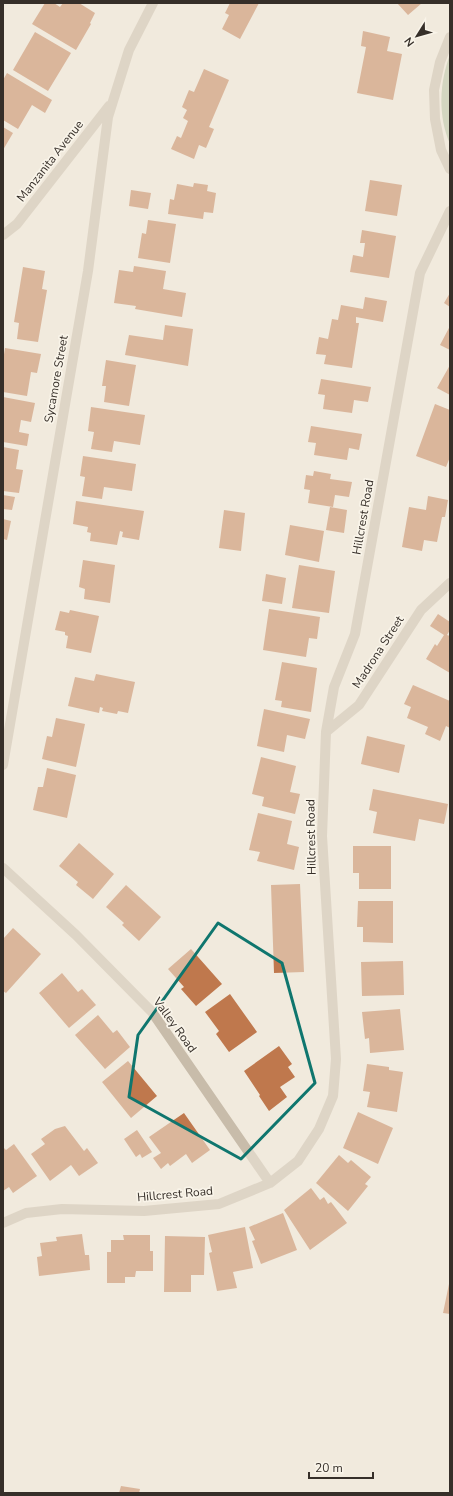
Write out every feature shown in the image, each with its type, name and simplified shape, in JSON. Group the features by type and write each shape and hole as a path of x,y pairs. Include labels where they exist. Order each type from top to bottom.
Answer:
{"street":[{"name":"Sycamore Street","path":"3,765 86,279 108,117 129,50 153,3"},
{"path":"450,36 440,62 434,90 435,119 441,150 450,169"},
{"name":"Manzanita Avenue","path":"3,235 17,224 114,100"},
{"name":"Hillcrest Road","path":"3,1223 26,1213 62,1209 144,1211 219,1204 270,1183 298,1161 319,1129 333,1096 336,1059 322,836 326,732 334,687 354,634 420,273 450,211"},
{"name":"Madrona Street","path":"326,732 359,705 421,610 450,583"},
{"name":"Valley Road","path":"3,868 76,935 152,1012 270,1183"}],"highlighted area":[{"path":"218,923 282,963 315,1083 241,1159 129,1097 138,1035"}],"green space":[{"path":"450,55 450,144 443,123 441,100 446,66"}],"building":[{"path":"45,3 54,3 60,7 63,3 79,3 95,13 90,23 91,24 76,50 32,24"},
{"path":"230,3 259,3 240,39 222,29 229,15 225,13"},
{"path":"397,3 422,3 408,15"},
{"path":"363,31 390,37 387,51 402,54 393,100 357,93 366,47 361,46"},
{"path":"35,32 71,53 48,91 13,70"},
{"path":"204,69 229,80 209,127 214,129 206,148 199,145 194,159 171,149 177,136 181,138 188,121 183,118 187,110 182,107 189,90 194,92"},
{"path":"7,73 52,100 45,113 32,105 18,129 3,120 3,80"},
{"path":"3,127 13,133 3,150"},
{"path":"370,180 402,185 397,216 365,211"},
{"path":"194,183 208,185 207,191 216,193 213,213 204,212 203,219 168,214 170,199 174,200 177,184 193,187"},
{"path":"131,190 151,193 148,209 129,206"},
{"path":"148,220 176,224 170,263 138,258 142,233 146,234"},
{"path":"362,230 396,236 389,278 350,272 353,255 363,257 365,243 360,243"},
{"path":"134,266 166,271 163,289 186,293 182,317 135,309 136,306 114,303 119,270 133,272"},
{"path":"23,267 45,271 42,289 47,290 38,342 17,339 19,323 14,322"},
{"path":"450,293 450,307 444,303"},
{"path":"365,297 387,301 383,322 356,317 356,323 359,323 352,368 324,364 326,355 316,354 319,337 328,339 332,319 338,320 341,305 363,309"},
{"path":"165,325 193,329 188,366 125,355 129,335 163,340"},
{"path":"450,326 450,350 440,345"},
{"path":"5,348 41,354 37,373 31,372 27,396 3,392 3,361"},
{"path":"106,360 136,365 129,406 104,402 106,386 102,386"},
{"path":"450,365 450,395 437,388"},
{"path":"321,379 371,387 368,402 354,400 352,413 323,409 325,395 318,394"},
{"path":"3,397 35,403 31,422 21,420 19,432 29,434 27,446 3,442"},
{"path":"435,404 450,410 450,457 446,467 416,456"},
{"path":"91,407 145,415 140,445 114,441 112,452 91,449 94,432 88,431"},
{"path":"311,426 362,434 359,450 349,448 347,460 314,455 316,443 308,442"},
{"path":"3,447 19,450 16,469 23,470 19,493 3,491"},
{"path":"83,456 136,464 132,491 104,487 102,499 82,496 85,477 80,476"},
{"path":"314,471 331,474 330,479 352,482 349,497 335,495 333,507 308,503 310,490 304,489 306,475 313,476"},
{"path":"3,495 15,497 12,510 3,509"},
{"path":"428,496 448,500 445,517 442,517 437,542 424,540 422,551 402,547 409,507 426,510"},
{"path":"76,501 144,511 139,540 122,537 123,532 120,531 117,545 90,541 91,533 87,532 88,527 73,524"},
{"path":"330,507 347,510 344,533 326,530"},
{"path":"224,510 245,513 241,551 219,548"},
{"path":"3,519 11,521 7,540 3,539"},
{"path":"290,525 324,531 319,562 285,555"},
{"path":"83,560 115,565 110,603 84,599 85,589 79,587"},
{"path":"299,565 335,571 329,613 292,608"},
{"path":"266,574 286,578 282,604 262,601"},
{"path":"269,609 320,617 317,639 309,638 306,657 263,650"},
{"path":"70,610 99,616 91,653 66,648 68,636 65,635 65,632 55,630 60,611 69,613"},
{"path":"438,614 450,622 450,630 447,635 450,636 450,673 426,659 435,644 437,646 444,635 430,626"},
{"path":"282,662 317,668 311,712 281,707 282,701 275,700"},
{"path":"96,674 135,682 128,713 118,711 117,714 102,711 103,708 100,707 99,713 68,706 75,677 94,681"},
{"path":"413,685 450,701 450,728 446,726 440,741 425,734 428,727 407,718 411,707 404,704"},
{"path":"264,709 310,719 305,739 287,735 284,752 257,746"},
{"path":"56,718 85,724 76,767 42,759 47,736 52,737"},
{"path":"367,736 405,745 399,773 361,764"},
{"path":"261,757 296,766 290,792 300,794 295,814 262,806 264,797 252,794"},
{"path":"47,768 76,775 67,818 33,810 38,787 43,787"},
{"path":"373,789 448,804 444,824 419,819 415,841 373,833 377,812 369,810"},
{"path":"258,813 292,821 287,844 299,847 294,870 257,861 260,852 249,850"},
{"path":"79,843 114,874 93,899 76,885 78,882 59,866"},
{"path":"353,846 391,846 391,889 359,889 359,873 353,873"},
{"path":"300,884 304,972 274,973 271,885"},
{"path":"126,885 161,917 139,941 122,925 124,923 106,907"},
{"path":"358,901 393,901 393,943 363,942 363,927 357,927"},
{"path":"13,928 41,954 6,993 3,991 3,939"},
{"path":"191,949 222,984 196,1006 181,989 184,987 168,969"},
{"path":"403,961 404,995 362,996 361,962"},
{"path":"62,973 78,992 82,989 96,1005 69,1028 39,993"},
{"path":"230,994 257,1032 229,1052 216,1034 219,1031 205,1012"},
{"path":"400,1009 404,1050 370,1053 369,1038 365,1039 362,1012"},
{"path":"98,1015 113,1033 117,1030 130,1047 105,1069 75,1035"},
{"path":"279,1046 292,1064 288,1067 295,1077 280,1087 287,1097 269,1111 244,1071"},
{"path":"128,1061 157,1096 131,1118 102,1082"},
{"path":"367,1064 389,1067 389,1070 403,1072 397,1112 367,1107 370,1092 363,1091"},
{"path":"358,1112 393,1128 378,1164 343,1148"},
{"path":"184,1113 210,1150 192,1163 186,1154 170,1166 168,1163 161,1169 153,1158 161,1153 149,1137"},
{"path":"65,1126 84,1151 87,1148 98,1163 79,1176 71,1165 50,1181 31,1154 45,1144 41,1139 55,1129"},
{"path":"137,1130 152,1152 142,1158 140,1154 136,1157 124,1139"},
{"path":"14,1144 37,1176 13,1193 9,1187 3,1191 3,1147 6,1150"},
{"path":"339,1155 348,1163 351,1160 371,1177 365,1184 368,1186 348,1211 316,1183"},
{"path":"311,1188 320,1200 324,1197 328,1204 331,1202 347,1223 310,1250 284,1210"},
{"path":"283,1213 297,1250 261,1264 252,1241 255,1240 249,1227"},
{"path":"245,1227 253,1268 233,1272 237,1288 217,1291 209,1253 212,1252 208,1235"},
{"path":"82,1234 85,1255 89,1255 90,1270 39,1276 37,1257 42,1256 40,1243 57,1241 56,1237"},
{"path":"123,1235 150,1235 150,1251 153,1251 153,1271 136,1271 135,1277 125,1277 125,1283 107,1283 107,1252 111,1252 111,1240 124,1240"},
{"path":"165,1236 205,1237 204,1275 191,1275 191,1292 164,1292"},
{"path":"450,1284 450,1314 443,1313"},
{"path":"121,1486 140,1489 139,1493 119,1493"}]}
